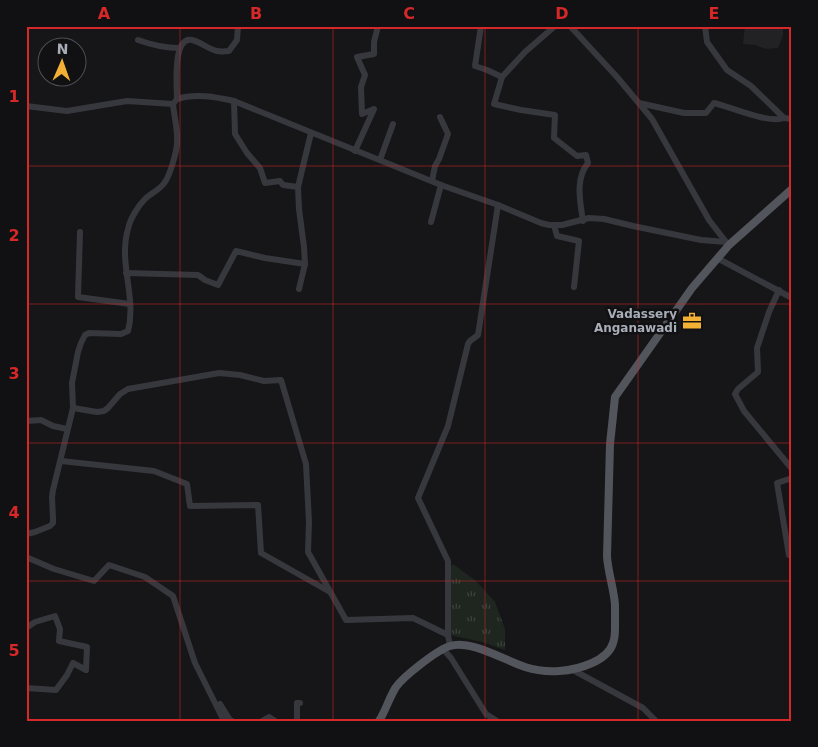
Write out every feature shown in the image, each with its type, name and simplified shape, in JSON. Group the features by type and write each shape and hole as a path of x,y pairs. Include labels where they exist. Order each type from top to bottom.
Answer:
{"main road":[{"path":"379,721 403,678 447,647 462,644 485,650 527,668 554,671 581,668 608,653 613,644 615,604 607,556 610,444 615,397 692,288 727,244 792,190"}],"street":[{"path":"26,534 50,526 53,523 52,497 73,408 72,383 78,352 85,335 89,333 120,334 128,331 130,304 125,245 128,228 134,214 144,200 166,182 172,167 177,142 175,101 176,64 179,48 181,44 188,40 217,51 229,50 237,40 238,26"},
{"path":"355,150 374,109 362,114 361,87 365,75 357,56 374,54 374,42 378,26"},
{"path":"481,26 475,66 502,77"},
{"path":"555,26 525,52 502,77 494,104 555,115 554,138 577,156 586,155 588,163 582,171 579,196 583,221"},
{"path":"570,26 617,77 652,119 709,220 727,244"},
{"path":"705,26 707,42 726,70 750,86 784,118"},
{"path":"138,40 154,46 179,48"},
{"path":"26,106 67,111 115,102 175,101 187,96 218,97 541,223 562,225 589,218 604,219 727,244"},
{"path":"234,102 235,134 247,153 260,168 265,182 280,181 282,185 298,187"},
{"path":"639,103 690,113 706,113 714,103 749,115 776,120 792,119"},
{"path":"432,181 435,166 448,134 440,117"},
{"path":"380,160 393,124"},
{"path":"299,288 305,264 298,187 311,133"},
{"path":"430,222 441,185"},
{"path":"497,721 486,714 451,658 447,647 448,560 418,498 448,426 468,344 478,335 498,205"},
{"path":"554,225 557,236 579,241 574,287"},
{"path":"80,232 78,297 130,304"},
{"path":"126,274 198,275 218,285 236,251 265,258 305,264"},
{"path":"717,258 792,298"},
{"path":"779,290 756,348 758,372 738,389 735,394 744,411 792,469"},
{"path":"73,408 97,412 104,411 120,394 128,389 219,373 240,374 264,381 281,380 306,464 309,522 308,552 346,620 413,618 448,635"},
{"path":"26,421 41,420 53,426 67,429"},
{"path":"61,461 154,471 187,484 190,506 258,505 261,553 330,592"},
{"path":"789,555 777,483 792,478"},
{"path":"26,556 94,582 109,565 145,578 173,596 195,663 224,721"},
{"path":"26,628 35,622 55,616 60,629 59,641 87,647 86,670 72,663 67,675 56,690 26,688"},
{"path":"572,670 643,708 656,721"},
{"path":"215,702 220,704 232,721"},
{"path":"297,721 297,702 300,703"},
{"path":"262,721 269,718 275,721"}],"shaded area":[{"path":"745,26 783,26 783,35 778,48 766,49 755,45 743,44"}],"green space":[{"path":"453,564 476,581 495,602 505,629 505,650 482,642 450,635 450,567"}],"place":[{"name":"Vadassery Anganawadi","path":"692,321"}]}
